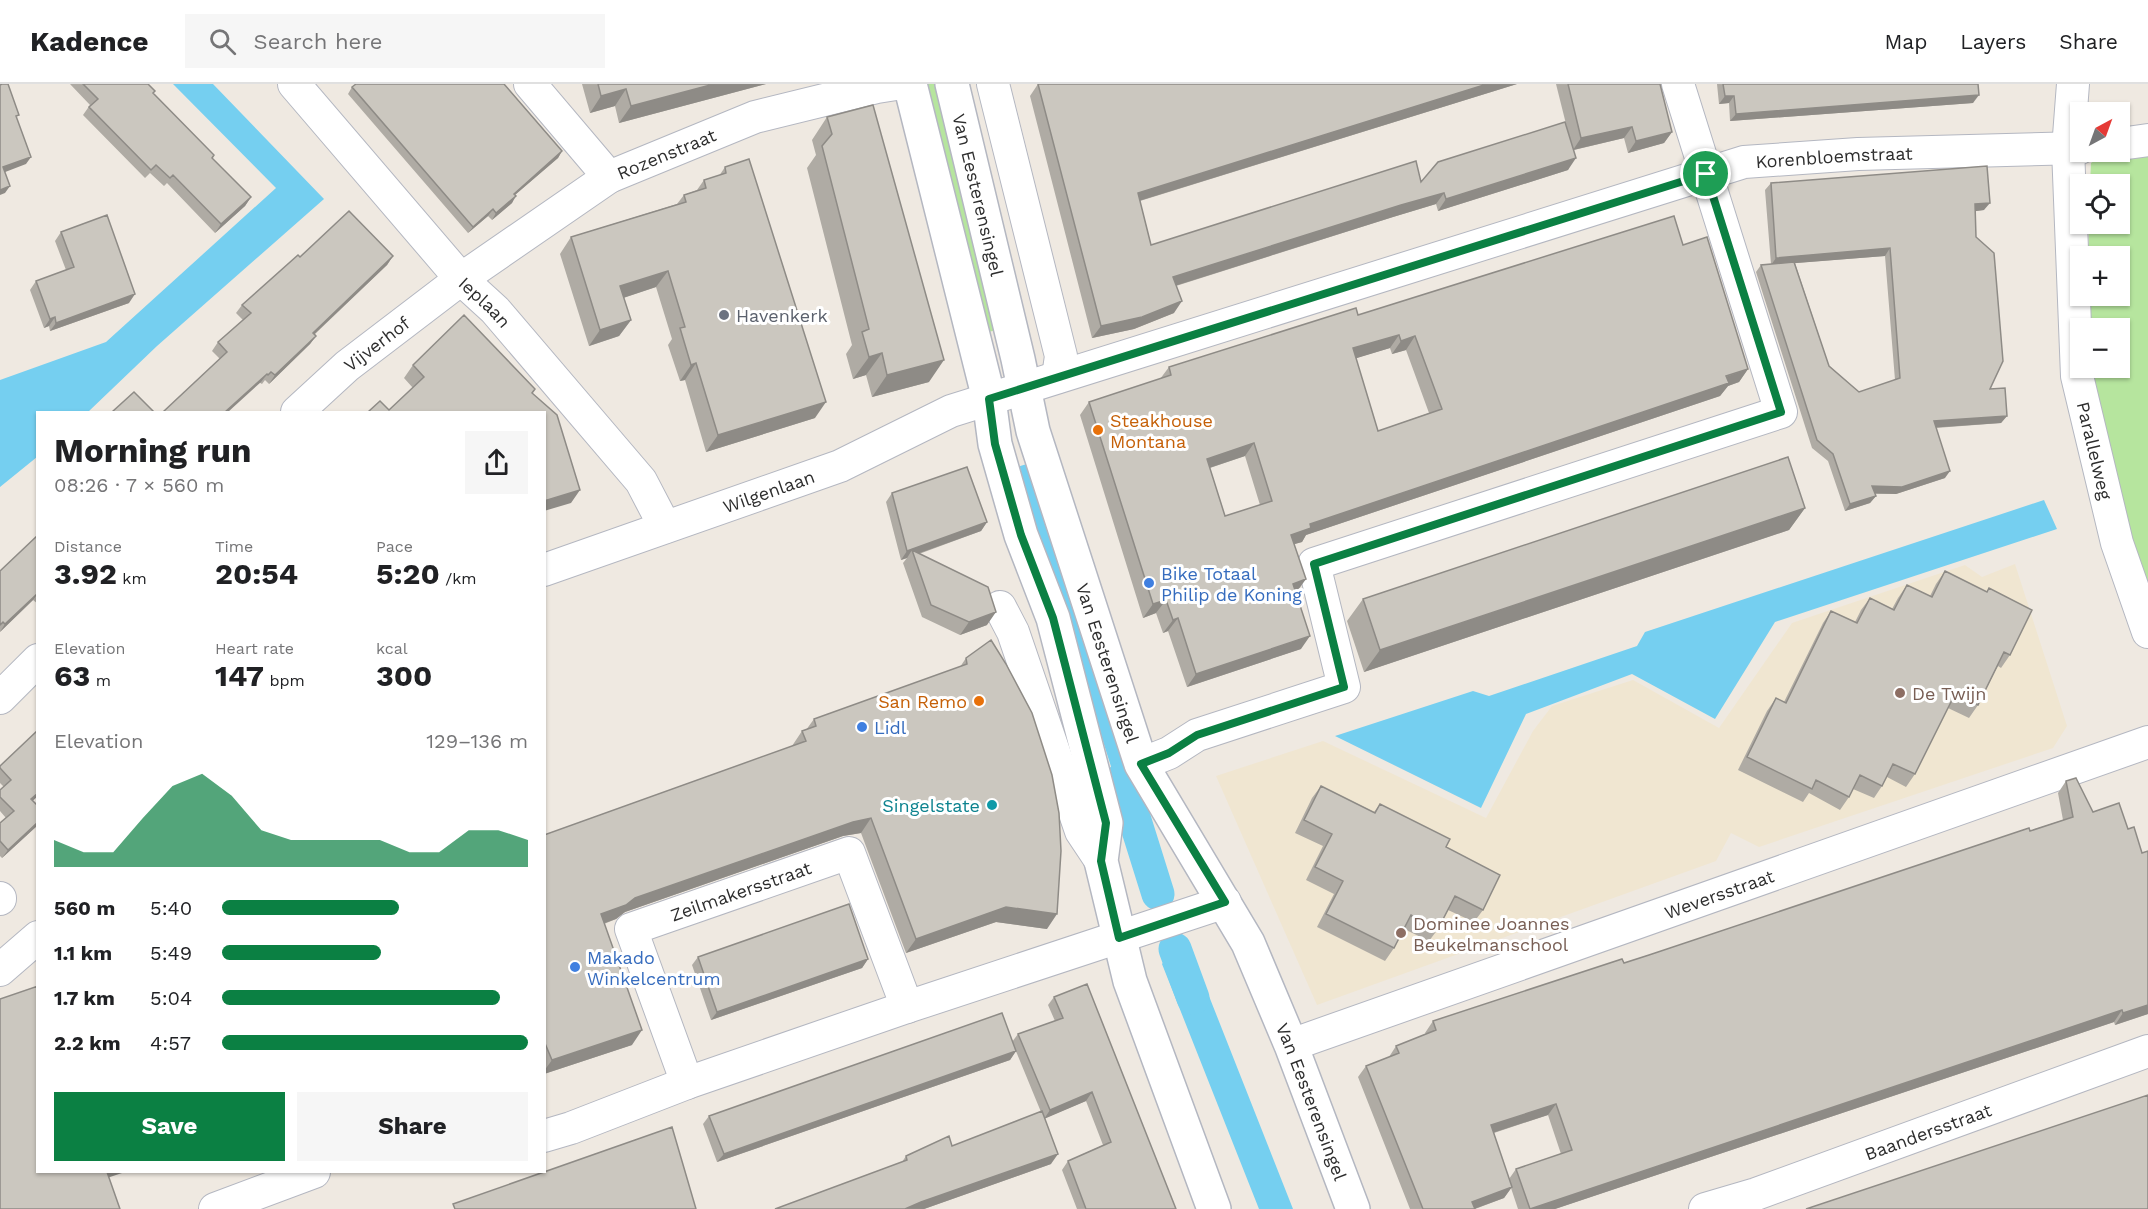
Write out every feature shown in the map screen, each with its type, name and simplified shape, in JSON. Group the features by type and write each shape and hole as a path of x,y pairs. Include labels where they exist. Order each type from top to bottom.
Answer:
{"street":[{"path":"530,84 609,177"},
{"name":"Rozenstraat","path":"462,279 609,177 755,117 896,84"},
{"path":"910,84 989,399 995,444 1021,535 1053,618 1106,823 1101,861"},
{"name":"Van Eesterensingel","path":"952,84 1033,431 1141,764 1248,943 1291,1045 1353,1209"},
{"path":"993,84 1061,356 1058,377"},
{"path":"1141,764 1169,753 1197,735 1344,687 1314,564 1781,412 1678,84"},
{"name":"Parallelweg","path":"2073,84 2073,102"},
{"name":"Ieplaan","path":"297,85 462,279 495,310 641,481 665,527"},
{"path":"2130,143 2148,140"},
{"name":"Korenbloemstraat","path":"989,399 1744,162 1858,154 2070,148"},
{"name":"Parallelweg","path":"2074,162 2078,376 2117,543 2148,632"},
{"name":"Vijverhof","path":"298,411 347,366 462,279"},
{"name":"Wilgenlaan","path":"546,569 840,466 951,411 989,399"},
{"path":"1000,607 1013,632 1081,831 1101,861 1130,981 1214,1209"},
{"path":"0,698 36,662"},
{"name":"Weversstraat","path":"1291,1045 2148,742"},
{"name":"Zeilmakersstraat","path":"687,1083 631,929 849,853 907,1007"},
{"path":"546,1135 687,1083 907,1007 1225,902"},
{"path":"0,970 36,939"},
{"name":"Baandersstraat","path":"1705,1209 1756,1194 2148,1051"},
{"path":"215,1209 269,1199 312,1173"}],"shaded area":[{"path":"2015,564 2067,726 2053,748 1759,847 1731,833 1716,861 1317,1005 1216,776 1323,741 1486,818 1533,731 1552,706 1633,680 1719,728 1792,623 1965,565 1982,577"}],"green space":[{"path":"921,84 939,84 1004,329 987,332"},
{"path":"2148,153 2148,591 2134,553 2090,378 2130,378 2130,318 2085,318 2086,306 2130,306 2130,246 2088,246 2089,234 2130,234 2130,174 2090,174 2092,162 2130,162 2130,154"}],"water":[{"path":"173,84 213,84 324,199 157,346 89,411 36,411 36,458 0,487 0,380 106,342 276,188"},
{"path":"1030,463 1074,604 1061,608 1017,467"},
{"path":"2044,500 2057,529 1775,622 1715,719 1632,674 1526,714 1481,808 1335,736 1473,691 1489,696 1637,646 1645,632"},
{"path":"1086,641 1143,819 1129,823 1072,644"},
{"path":"1192,953 1293,1209 1259,1209 1162,964 1167,958"}],"building":[{"path":"8,84 19,115 16,116 31,157 3,167 10,186 0,190 0,85"},
{"path":"83,84 148,84 155,91 153,93 214,155 212,158 251,197 221,224 173,175 170,178 156,165 151,170 89,107 98,99"},
{"path":"356,84 504,84 562,151 514,194 516,196 496,213 493,209 473,227 352,87"},
{"path":"598,84 714,84 631,106 626,89 601,96"},
{"path":"1038,84 1487,84 1138,193 1151,245 1416,161 1421,182 1438,162 1565,122 1576,158 1446,199 1444,193 1401,205 1173,277 1182,301 1142,317 1101,326"},
{"path":"1568,84 1660,84 1672,132 1636,141 1632,127 1581,138"},
{"path":"1723,84 1978,84 1979,95 1736,114 1734,96 1725,96"},
{"path":"873,105 944,360 887,375 882,353 869,357 862,332 869,329 822,146 832,134 827,117"},
{"name":"Havenkerk","path":"749,159 826,402 718,435 696,363 691,365 680,328 685,327 668,271 620,286 631,320 600,330 571,237 686,202 684,195 706,188 704,180 726,173 725,167"},
{"path":"1987,166 1990,203 1975,204 1976,237 1994,253 2003,361 1990,389 2005,388 2007,416 1934,421 1950,471 1902,487 1872,486 1876,496 1850,504 1833,454 1817,440 1761,265 1794,262 1829,366 1859,392 1900,378 1890,248 1776,258 1771,183"},
{"path":"349,211 393,256 313,333 316,336 275,375 271,372 267,374 226,411 164,411 227,352 218,342 251,313 242,305 298,255 300,257"},
{"path":"107,215 135,294 56,323 55,317 50,319 36,281 74,267 61,232"},
{"path":"1674,216 1683,245 1707,237 1748,369 1726,376 1729,383 1310,524 1311,528 1291,535 1306,579 1293,584 1310,636 1196,674 1178,618 1173,620 1166,600 1153,604 1089,402 1171,375 1169,367 1356,308 1358,315","holes":["1399,335 1401,341 1415,336 1442,409 1378,431 1353,348","1254,443 1272,501 1225,516 1207,459"]},
{"path":"464,315 535,389 532,393 557,415 580,490 546,500 546,411 369,411 380,401 389,410 424,377 413,365"},
{"path":"134,392 153,411 113,411"},
{"path":"1788,457 1805,508 1380,650 1363,599"},
{"path":"967,467 987,522 907,551 892,493"},
{"path":"36,537 36,595 5,624 3,622 0,625 0,571"},
{"path":"912,550 988,587 996,612 969,622 931,605"},
{"path":"1945,571 1987,592 1989,588 2032,610 2010,655 2004,652 1978,705 1955,694 1915,774 1893,764 1882,786 1860,775 1849,797 1816,780 1812,789 1747,757 1776,698 1786,703 1831,611 1857,623 1870,598 1894,610 1907,585 1932,597"},
{"path":"991,640 1032,713 1052,775 1059,813 1061,851 1057,914 1006,907 916,939 871,818 853,822 635,898 626,905 601,914 642,1030 552,1060 546,1046 546,834 806,741 802,731 816,726 814,719 967,664 966,658"},
{"path":"36,732 36,795 31,799 36,804 36,824 8,850 0,841 0,823 14,811 0,797 0,790 11,780 0,766"},
{"path":"2076,778 2093,812 2119,803 2128,829 2134,827 2142,853 2148,851 2148,1005 2123,1013 2122,1010 1530,1209 1516,1169 1572,1150 1556,1104 1491,1125 1512,1187 1472,1202 1475,1209 1423,1209 1366,1066 1399,1053 1396,1046 1436,1030 1433,1021 1622,959 1624,963 1649,955 2029,828 2030,831 2073,817 2066,781"},
{"path":"1321,786 1375,813 1380,804 1450,839 1446,847 1500,875 1483,910 1455,896 1438,929 1411,915 1394,948 1326,914 1343,881 1315,867 1332,834 1304,820"},
{"path":"849,904 868,959 717,1012 698,957"},
{"path":"1087,984 1176,1209 1086,1209 1068,1161 1111,1142 1092,1092 1050,1110 1018,1034 1063,1018 1054,997"},
{"path":"36,987 36,1173 107,1173 120,1209 0,1209 0,999"},
{"path":"1002,1013 1016,1051 724,1154 709,1116"},
{"path":"2148,1095 2148,1209 1806,1209"},
{"path":"1042,1111 1058,1154 905,1209 775,1209 907,1160 906,1156 949,1136 952,1146"},
{"path":"672,1127 696,1209 455,1209 453,1204"}],"waterway":[{"path":"1055,564 1091,684"},
{"path":"1122,779 1158,894"},
{"path":"1175,949 1193,998"}],"place":[{"name":"Havenkerk","path":"724,315"},
{"name":"Steakhouse Montana","path":"1098,430"},
{"name":"Bike Totaal Philip de Koning","path":"1149,583"},
{"name":"De Twijn","path":"1900,693"},
{"name":"San Remo","path":"979,701"},
{"name":"Lidl","path":"862,727"},
{"name":"Singelstate","path":"992,805"},
{"name":"Dominee Joannes Beukelmanschool","path":"1401,933"},
{"name":"Makado Winkelcentrum","path":"575,967"}],"route":[{"path":"1706,174 1781,412 1314,564 1344,687 1197,735 1169,753 1141,764 1225,902 1119,938 1101,861 1106,823 1053,618 1021,535 995,444 989,399 1706,174"}]}
